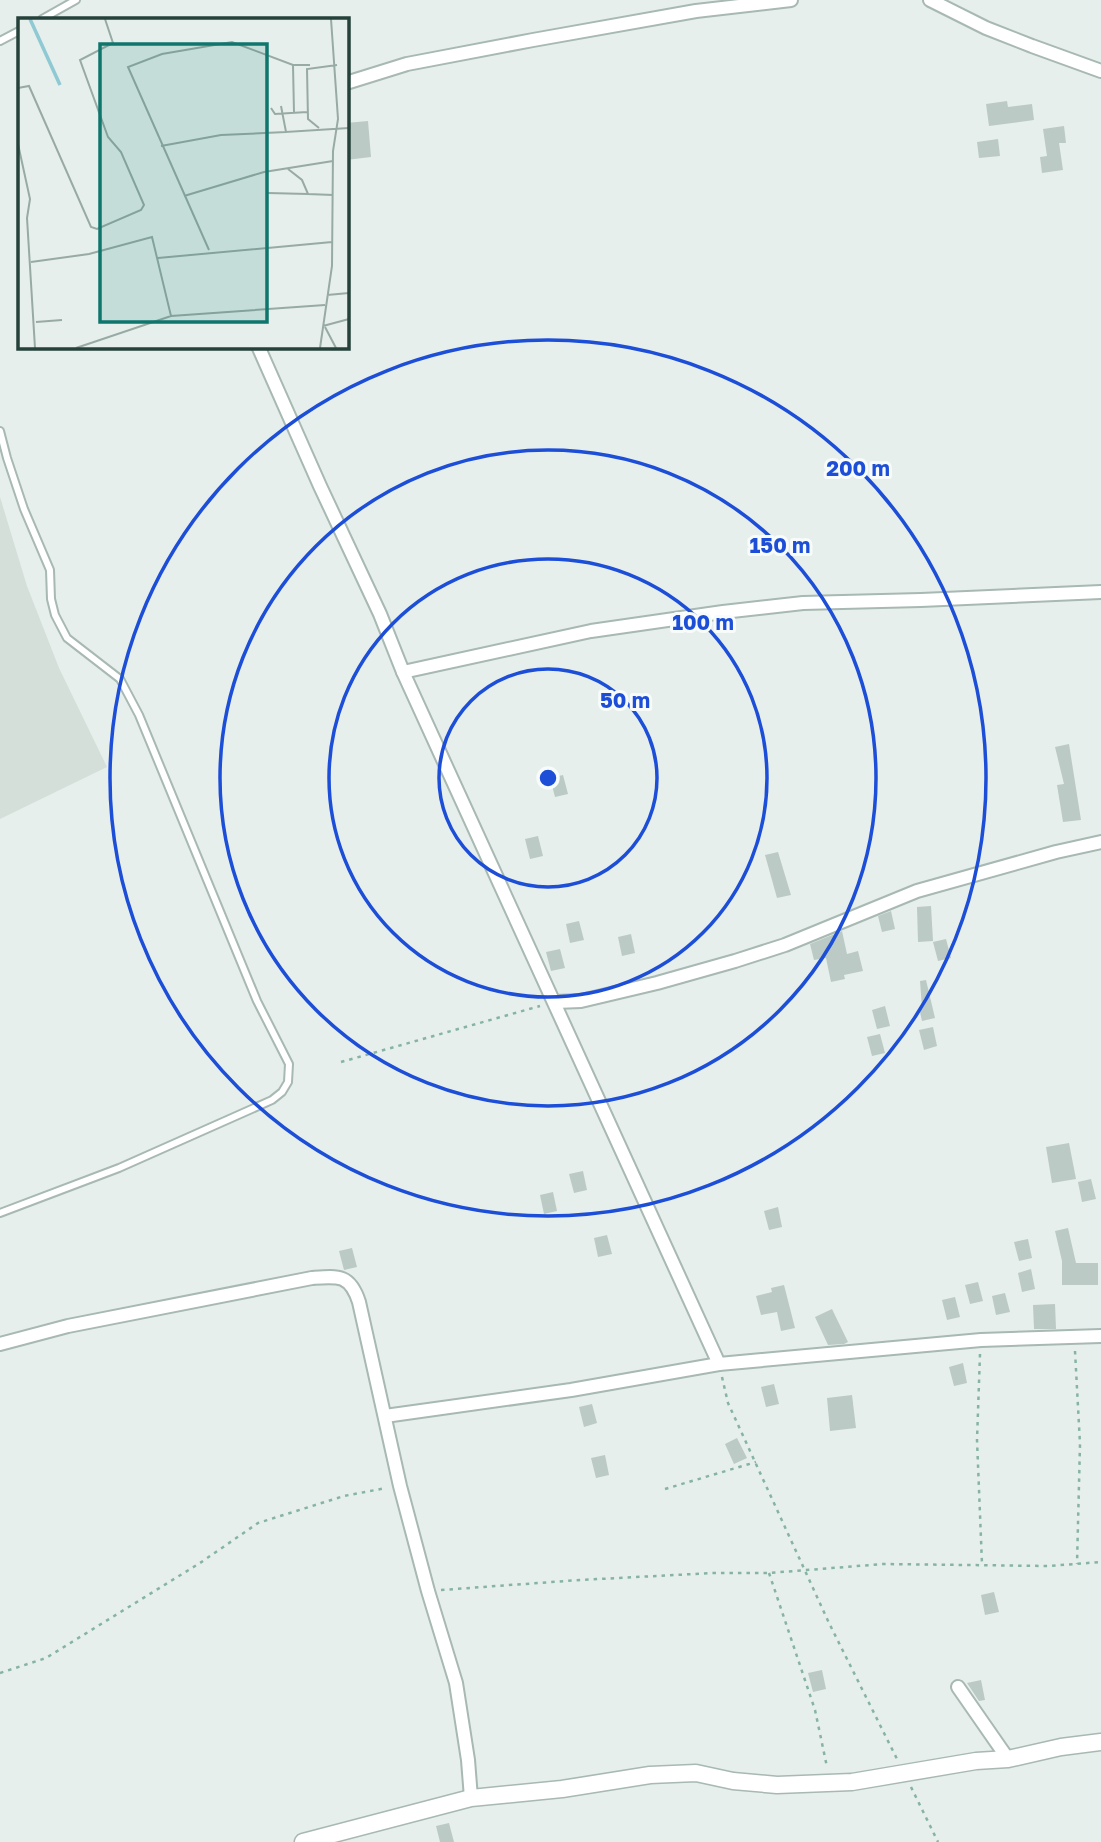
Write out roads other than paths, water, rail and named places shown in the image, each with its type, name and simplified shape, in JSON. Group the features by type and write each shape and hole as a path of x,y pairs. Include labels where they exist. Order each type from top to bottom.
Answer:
{"street":[{"path":"348,82 407,64 533,40 696,11 791,0"},
{"path":"930,0 986,28 1101,71"},
{"path":"259,348 380,614 403,672 719,1364"},
{"path":"403,672 591,631 790,604 1101,592"},
{"path":"555,1002 581,1001 735,961 785,945 917,891 1101,842"},
{"path":"0,1344 68,1326 312,1278 334,1276 347,1281 354,1289 400,1486 456,1684 471,1797"},
{"path":"385,1416 571,1390 719,1364 981,1340 1101,1336"},
{"path":"958,1687 1008,1759"},
{"path":"303,1842 471,1797 562,1789 624,1778 676,1773 696,1773 752,1784 852,1783 1101,1742"}],"lane":[{"path":"44,18 76,0"},
{"path":"0,41 18,32"},
{"path":"0,431 20,496 50,570 51,599 55,615 67,638 120,679 139,715 257,1001 289,1064 288,1083 272,1100 119,1168 0,1213"}]}
